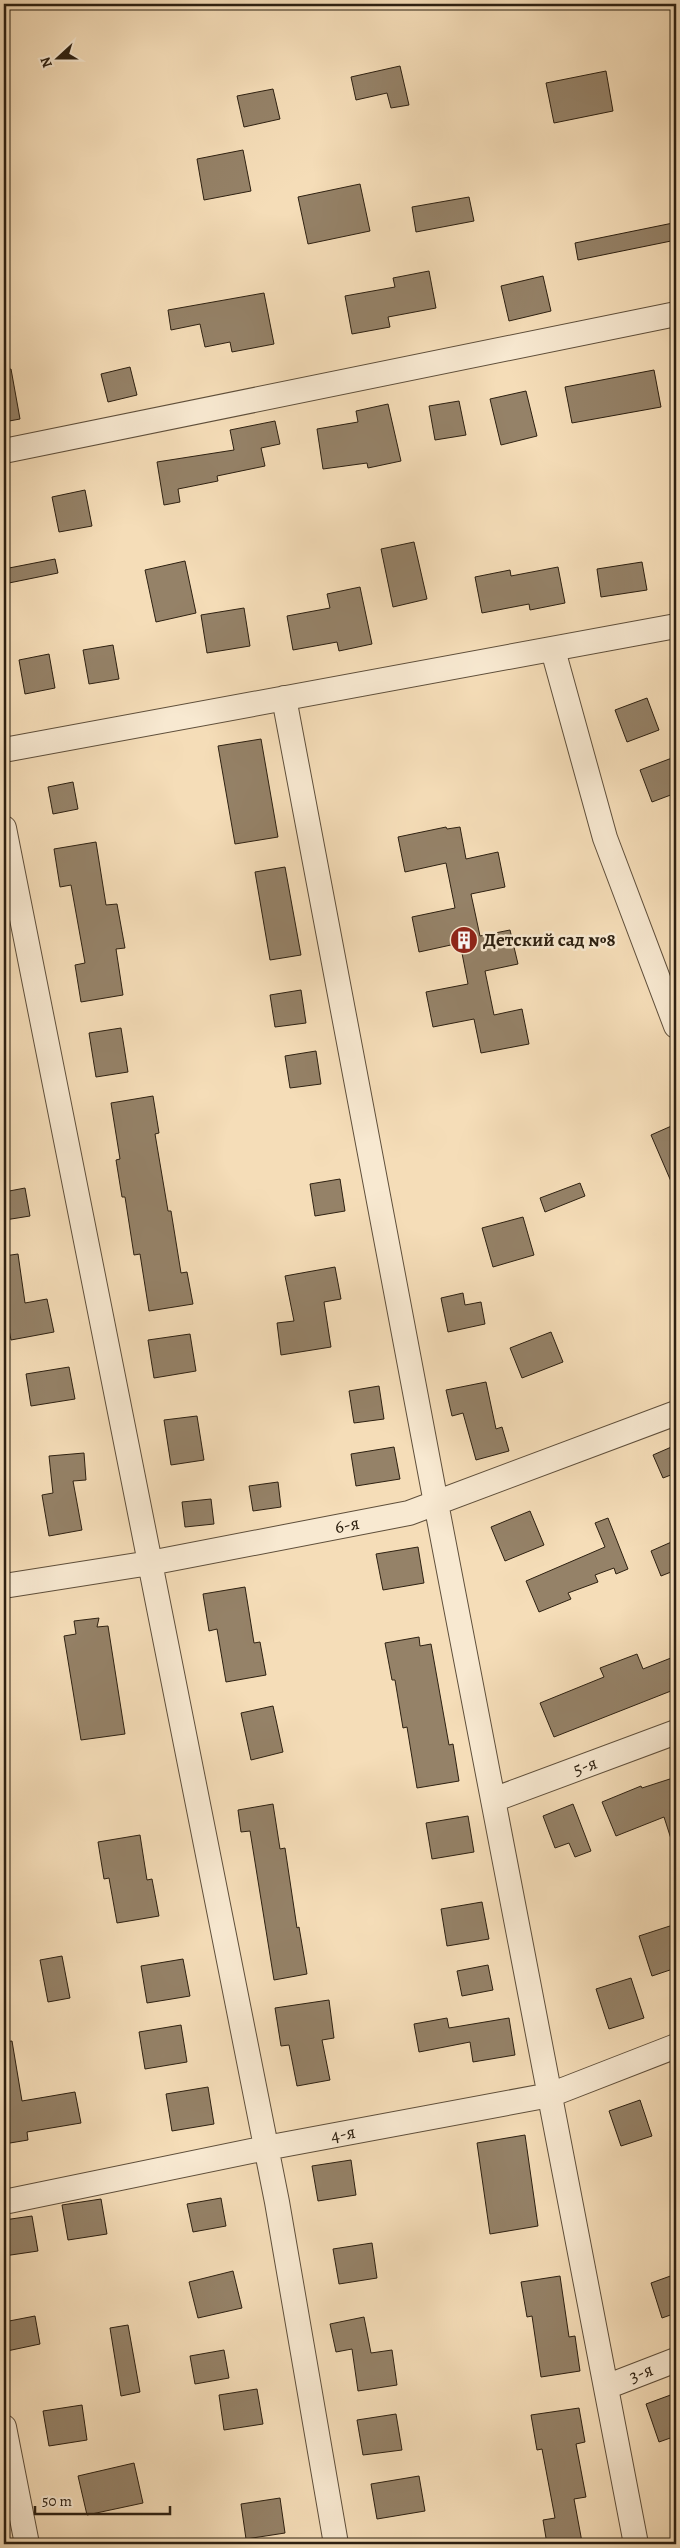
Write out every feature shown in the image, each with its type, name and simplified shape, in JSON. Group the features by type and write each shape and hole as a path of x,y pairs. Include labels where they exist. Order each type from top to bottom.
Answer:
{"street":[{"path":"4,451 676,314"},
{"path":"4,750 676,626"},
{"path":"553,650 605,838 676,1026"},
{"path":"284,698 636,2544"},
{"path":"4,828 266,2148 336,2544"},
{"name":"6-я","path":"4,1586 150,1563 410,1513 676,1413"},
{"name":"5-я","path":"493,1800 676,1732"},
{"name":"4-я","path":"4,2202 266,2148 550,2095 676,2046"},
{"name":"3-я","path":"606,2387 676,2360"},
{"path":"4,2427 26,2544"}],"building":[{"path":"400,66 409,105 391,108 387,93 356,100 351,77"},
{"path":"606,71 613,111 554,123 546,83"},
{"path":"273,89 280,119 244,127 237,96"},
{"path":"243,150 251,191 204,200 197,159"},
{"path":"360,184 370,231 308,244 298,197"},
{"path":"469,197 474,221 416,232 412,207"},
{"path":"673,223 676,240 578,260 575,243"},
{"path":"429,271 436,308 388,317 390,327 352,334 345,296 395,287 393,278"},
{"path":"543,276 551,311 509,321 501,286"},
{"path":"264,293 274,344 232,352 230,342 205,347 200,324 171,330 168,310"},
{"path":"130,367 137,395 108,402 101,374"},
{"path":"11,369 20,419 4,422 4,370"},
{"path":"654,370 661,407 572,423 565,387"},
{"path":"526,391 537,436 501,445 490,399"},
{"path":"459,401 466,435 435,440 429,406"},
{"path":"388,404 401,461 368,468 367,463 323,469 317,429 358,422 356,411"},
{"path":"275,421 280,444 261,448 265,466 217,476 218,481 178,489 180,502 164,505 157,462 234,450 230,430"},
{"path":"85,490 92,526 59,532 52,497"},
{"path":"414,542 427,599 393,607 381,549"},
{"path":"55,559 58,573 4,584 4,569"},
{"path":"185,561 196,613 156,622 145,570"},
{"path":"642,562 647,590 601,597 597,569"},
{"path":"558,567 565,603 530,610 529,604 482,613 475,577 510,570 511,576"},
{"path":"360,587 372,644 339,651 337,642 293,650 287,616 330,608 327,594"},
{"path":"244,608 250,646 207,653 201,615"},
{"path":"113,645 119,679 89,684 83,650"},
{"path":"49,654 55,688 25,694 19,660"},
{"path":"647,698 659,730 627,742 615,710"},
{"path":"261,739 278,837 235,844 218,746"},
{"path":"672,758 676,770 676,793 652,802 640,770"},
{"path":"73,782 78,809 53,814 48,787"},
{"name":"Детский сад №8","path":"446,827 447,829 460,827 466,859 498,852 505,887 471,894 480,936 510,930 518,964 485,971 494,1015 522,1009 529,1044 481,1053 474,1019 433,1027 426,992 468,984 460,943 419,952 412,917 455,908 446,863 405,872 398,837"},
{"path":"96,842 106,905 117,904 125,948 116,949 123,995 81,1002 75,965 85,963 71,885 60,887 54,849"},
{"path":"285,867 301,955 270,960 255,872"},
{"path":"301,990 306,1023 275,1027 270,995"},
{"path":"121,1028 128,1072 96,1077 89,1033"},
{"path":"316,1051 321,1084 290,1088 285,1056"},
{"path":"153,1096 159,1133 155,1134 168,1211 171,1211 181,1273 187,1272 193,1304 149,1311 140,1254 134,1255 125,1197 122,1197 116,1160 120,1159 111,1103"},
{"path":"676,1124 676,1193 651,1135"},
{"path":"340,1179 345,1211 315,1216 310,1184"},
{"path":"580,1183 585,1196 545,1212 540,1198"},
{"path":"25,1188 30,1216 5,1220 4,1192"},
{"path":"523,1217 534,1255 493,1267 482,1228"},
{"path":"18,1254 25,1303 47,1299 54,1332 11,1340 4,1303 4,1256"},
{"path":"335,1267 341,1299 324,1302 331,1347 281,1355 277,1323 294,1321 285,1276"},
{"path":"463,1293 465,1305 481,1302 485,1324 448,1332 441,1298"},
{"path":"551,1332 563,1362 522,1378 510,1348"},
{"path":"190,1334 196,1371 154,1378 148,1340"},
{"path":"69,1367 75,1399 31,1406 26,1374"},
{"path":"486,1382 496,1429 502,1427 509,1451 476,1460 463,1413 452,1416 446,1390"},
{"path":"379,1386 384,1419 354,1423 349,1391"},
{"path":"197,1416 204,1460 171,1465 164,1420"},
{"path":"676,1445 676,1473 663,1478 653,1455"},
{"path":"394,1447 400,1479 356,1486 351,1454"},
{"path":"84,1453 86,1480 73,1481 82,1530 49,1536 42,1495 53,1493 49,1456"},
{"path":"278,1482 281,1507 253,1511 249,1486"},
{"path":"211,1499 214,1524 185,1527 182,1502"},
{"path":"530,1511 544,1545 505,1561 491,1527"},
{"path":"608,1518 628,1569 616,1574 614,1568 595,1575 598,1582 568,1593 571,1599 539,1612 526,1581 605,1547 595,1523"},
{"path":"676,1540 676,1570 661,1576 651,1551"},
{"path":"418,1547 424,1583 383,1590 376,1554"},
{"path":"245,1587 254,1643 260,1642 266,1675 226,1682 217,1629 209,1631 203,1594"},
{"path":"99,1618 97,1627 108,1626 125,1734 81,1740 64,1636 76,1634 74,1621"},
{"path":"419,1637 420,1646 431,1644 449,1745 453,1744 459,1781 417,1788 407,1727 403,1728 395,1680 392,1680 385,1643"},
{"path":"637,1654 643,1669 676,1656 676,1689 554,1737 540,1703 604,1677 600,1668"},
{"path":"273,1706 283,1752 251,1760 241,1713"},
{"path":"676,1777 676,1845 673,1845 664,1817 616,1836 602,1802 641,1786 642,1788"},
{"path":"273,1804 280,1849 285,1848 297,1928 299,1927 307,1974 274,1980 250,1831 241,1832 238,1810"},
{"path":"573,1804 591,1851 575,1857 569,1843 555,1848 543,1816"},
{"path":"468,1816 474,1852 432,1859 426,1823"},
{"path":"140,1835 147,1880 152,1879 159,1916 117,1923 109,1878 104,1879 98,1842"},
{"path":"482,1902 489,1939 447,1946 441,1909"},
{"path":"676,1924 676,1968 652,1976 639,1936"},
{"path":"62,1956 70,1998 48,2002 40,1960"},
{"path":"183,1959 190,1996 147,2003 141,1966"},
{"path":"488,1965 493,1990 462,1996 457,1971"},
{"path":"631,1978 644,2018 609,2029 596,1989"},
{"path":"329,2000 334,2038 322,2040 330,2080 297,2086 289,2045 281,2046 275,2008"},
{"path":"447,2018 449,2028 509,2018 515,2055 473,2062 470,2042 419,2052 414,2024"},
{"path":"181,2025 187,2062 145,2069 139,2032"},
{"path":"12,2041 22,2101 75,2092 81,2123 27,2132 28,2140 4,2144 4,2042"},
{"path":"208,2087 214,2124 172,2131 166,2094"},
{"path":"640,2100 652,2136 621,2146 609,2111"},
{"path":"525,2135 538,2226 490,2234 477,2143"},
{"path":"351,2160 356,2195 318,2201 312,2166"},
{"path":"221,2198 226,2226 193,2232 187,2204"},
{"path":"101,2199 107,2234 68,2240 62,2205"},
{"path":"32,2216 38,2251 4,2256 4,2220"},
{"path":"372,2243 377,2278 339,2284 333,2249"},
{"path":"233,2271 242,2308 198,2318 189,2282"},
{"path":"676,2274 676,2313 662,2318 651,2283"},
{"path":"560,2276 569,2337 575,2336 580,2371 541,2377 532,2316 527,2317 521,2282"},
{"path":"35,2316 40,2344 7,2351 4,2322"},
{"path":"364,2317 371,2353 392,2350 397,2385 358,2391 352,2349 336,2352 330,2324"},
{"path":"128,2325 140,2392 121,2396 110,2328"},
{"path":"224,2350 229,2378 195,2384 190,2356"},
{"path":"257,2389 263,2424 224,2430 219,2395"},
{"path":"676,2393 676,2436 659,2442 646,2404"},
{"path":"82,2405 87,2440 49,2446 43,2411"},
{"path":"579,2408 585,2442 576,2444 586,2497 574,2499 582,2542 547,2544 543,2520 555,2518 542,2449 537,2450 531,2415"},
{"path":"396,2414 402,2450 363,2455 357,2420"},
{"path":"134,2463 143,2503 87,2515 78,2476"},
{"path":"419,2476 425,2511 377,2519 371,2484"},
{"path":"280,2498 285,2533 246,2539 241,2504"}],"place":[{"name":"Детский сад №8","path":"464,940"}]}
